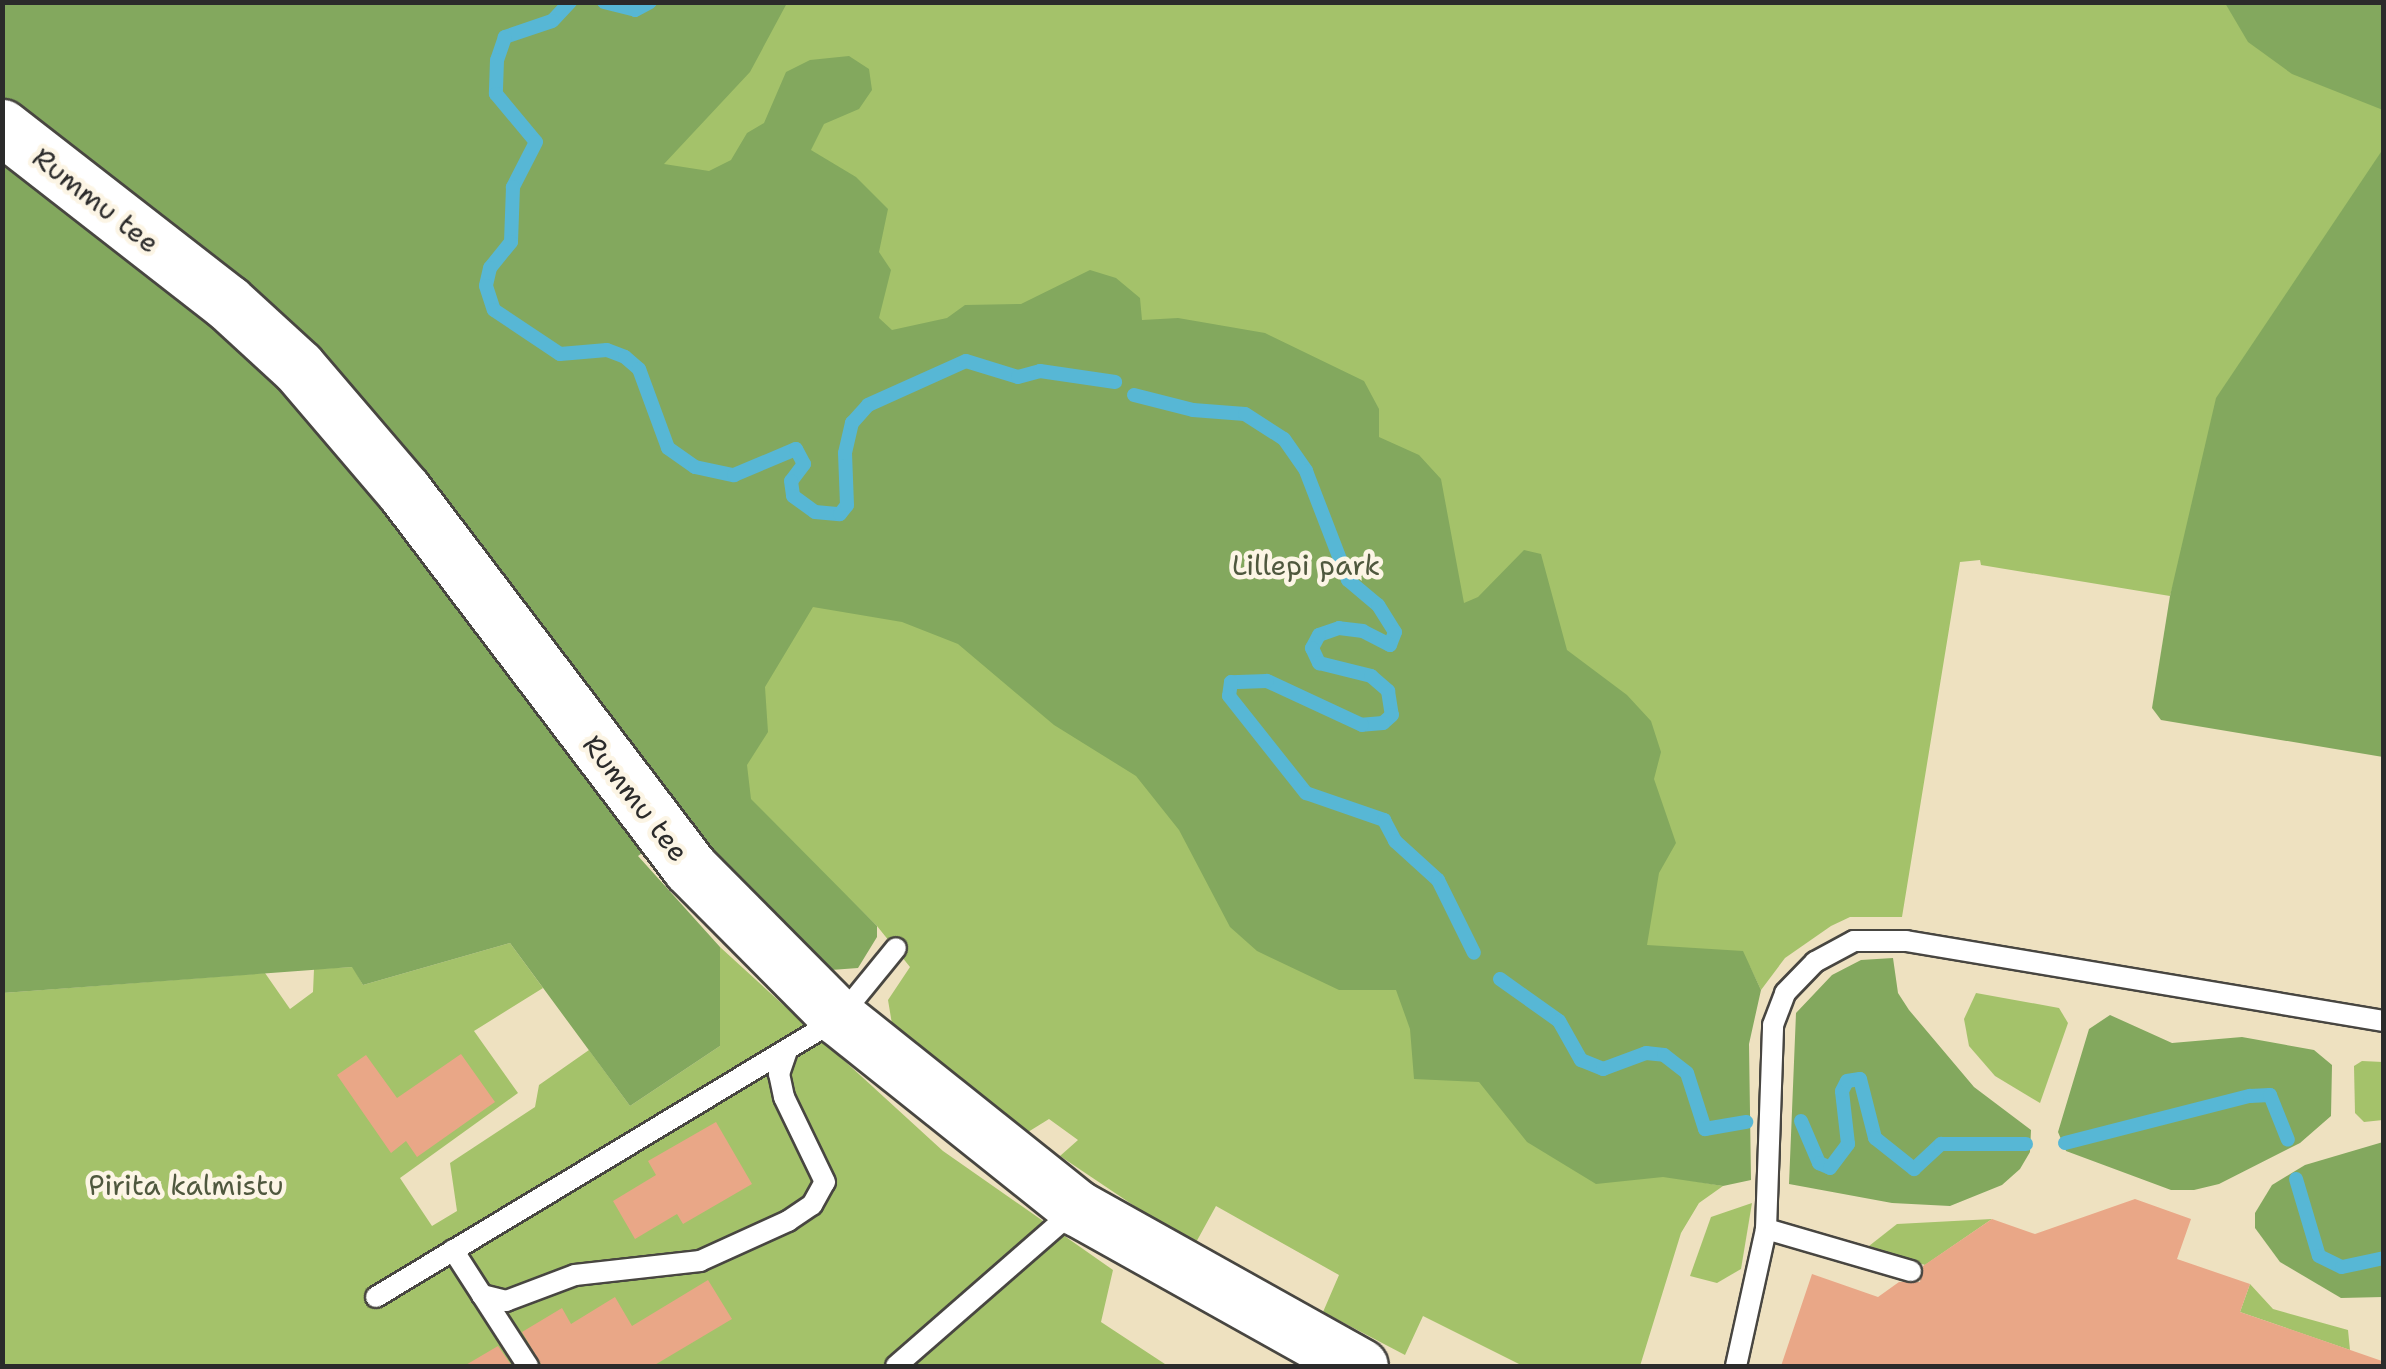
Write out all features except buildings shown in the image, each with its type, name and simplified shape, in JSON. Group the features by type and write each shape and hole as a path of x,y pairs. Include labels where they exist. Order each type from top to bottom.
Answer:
{"main road":[{"name":"Rummu tee","path":"2,127 226,302 298,367 375,454 690,868 840,1018 972,1131 1077,1208 1360,1366"}],"lane":[{"path":"1736,1366 1766,1229 1773,1025 1785,993 1815,962 1854,941 1906,940 2384,1021"},
{"path":"376,1297 840,1018 896,948"},
{"path":"482,1295 506,1302 576,1275 700,1261 812,1205 825,1182 824,1169 784,1098 779,1074 788,1051"},
{"path":"896,1366 1077,1208"},
{"path":"1766,1229 1911,1271"},
{"path":"453,1250 528,1366"}],"green space":[{"path":"3,3 787,3 750,72 664,164 709,171 731,160 747,133 764,123 786,72 810,60 849,56 869,69 872,90 859,109 824,124 811,150 856,177 888,209 879,252 891,270 879,318 892,330 947,318 965,305 1021,304 1090,270 1116,278 1140,298 1142,320 1178,318 1265,333 1364,381 1379,409 1379,437 1419,455 1441,479 1464,603 1478,597 1524,550 1541,554 1567,650 1627,695 1651,721 1661,752 1654,779 1676,843 1659,873 1647,945 1743,951 1761,990 1749,1044 1751,1180 1723,1186 1663,1177 1596,1184 1527,1142 1479,1082 1414,1079 1410,1029 1396,990 1339,990 1257,951 1230,927 1179,830 1136,776 1054,725 958,644 902,622 813,607 765,687 768,732 747,765 751,799 877,926 877,937 858,968 831,970 686,821 638,856 720,947 720,1046 630,1106 510,943 363,985 352,967 3,993"},
{"name":"Lillepi park","path":"4,3 2383,3 2383,599 2180,562 2170,596 1981,565 1980,560 1960,562 1902,917 1850,917 1831,926 1785,958 1761,990 1750,967 1671,1177 1723,1186 1699,1203 1681,1233 1640,1366 1523,1366 1423,1316 1405,1355 1323,1312 1339,1275 1216,1206 1194,1246 1060,1156 1078,1140 1049,1119 1028,1132 892,1024 888,1000 910,967 877,926 745,797"},
{"path":"2225,3 2383,3 2383,110 2292,74 2248,42"},
{"path":"2383,149 2383,757 2161,720 2152,708 2170,596 2216,398"},
{"name":"Pirita kalmistu","path":"510,943 543,988 474,1031 518,1093 400,1178 432,1226 457,1211 450,1163 535,1107 539,1085 589,1050 630,1106 720,1046 720,947 943,1151 1113,1270 1101,1322 1168,1366 3,1366 3,993 265,973 290,1009 313,992 314,969 353,967 363,985"},
{"path":"1893,958 1898,993 1909,1010 1974,1087 2031,1130 2030,1152 2020,1169 2002,1185 1950,1206 1892,1203 1789,1184 1796,1013 1832,975 1861,960"},
{"path":"1976,993 2059,1008 2068,1023 2040,1103 1995,1076 1969,1046 1964,1019"},
{"path":"2110,1015 2172,1043 2242,1037 2314,1050 2332,1065 2331,1116 2300,1143 2219,1184 2194,1190 2171,1190 2066,1151 2058,1132 2089,1029"},
{"path":"2362,1061 2383,1062 2383,1120 2364,1122 2355,1113 2354,1066"},
{"path":"2383,1142 2383,1297 2341,1298 2280,1262 2255,1228 2255,1213 2272,1185 2305,1165"},
{"path":"1752,1203 1741,1269 1717,1283 1690,1276 1711,1217"},
{"path":"1992,1219 1925,1265 1869,1246 1897,1224"},
{"path":"2250,1284 2273,1309 2348,1330 2350,1350 2240,1312"}],"waterway":[{"path":"570,2 552,21 505,37 497,60 496,94 536,142 513,187 511,242 490,268 486,286 494,310 560,354 607,350 625,357 639,369 668,448 695,467 734,475 796,449 804,464 791,481 793,496 815,512 840,514 847,505 845,453 852,423 868,405 966,361 1018,377 1040,371 1115,382"},
{"path":"604,2 635,10 650,2"},
{"path":"1134,395 1193,410 1245,414 1284,439 1306,471 1348,580 1378,605 1395,632 1390,645 1363,631 1339,628 1319,635 1312,648 1319,663 1371,676 1388,691 1392,715 1383,723 1362,725 1267,681 1231,682 1229,696 1306,793 1384,820 1395,841 1438,880 1474,953"},
{"path":"1500,979 1559,1021 1581,1060 1603,1069 1646,1053 1664,1055 1687,1073 1705,1129 1746,1122"},
{"path":"1801,1121 1819,1163 1830,1168 1848,1144 1842,1091 1847,1081 1860,1079 1875,1138 1914,1169 1941,1144 2026,1144"},
{"path":"2065,1143 2250,1096 2270,1095 2288,1140"},
{"path":"2296,1179 2319,1256 2342,1267 2384,1258"}]}
